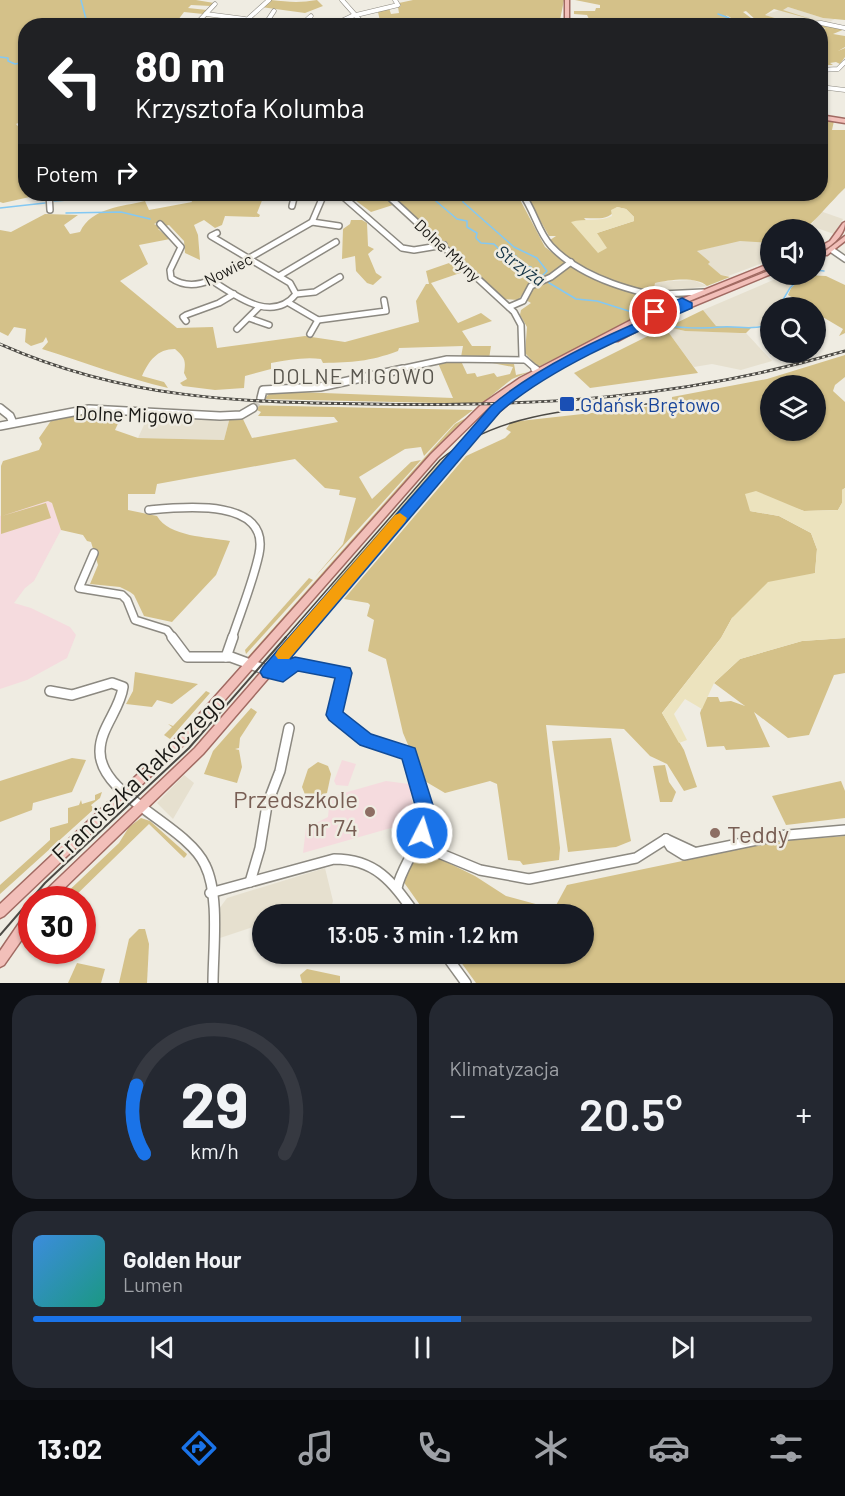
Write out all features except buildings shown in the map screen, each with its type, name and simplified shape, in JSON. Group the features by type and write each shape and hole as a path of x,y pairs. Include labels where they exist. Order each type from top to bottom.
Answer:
{"main road":[{"path":"569,0 569,18"},
{"path":"828,117 845,119"},
{"path":"826,247 845,224"},
{"path":"826,253 845,238"},
{"path":"685,303 703,292 720,289 760,270"},
{"path":"685,303 760,276"},
{"name":"Franciszka Rakoczego","path":"0,912 197,725 456,431 491,401 539,372 668,303 685,303"},
{"name":"Franciszka Rakoczego","path":"59,886 199,752 496,409 528,384 685,303"},
{"path":"456,431 465,441 469,441"},
{"path":"0,961 18,935"}],"street":[{"path":"246,18 268,0"},
{"path":"342,0 360,18"},
{"path":"351,18 398,5 395,0"},
{"path":"202,18 215,4"},
{"path":"269,18 274,11"},
{"path":"206,14 237,18"},
{"path":"828,24 845,28"},
{"path":"828,70 838,69 845,62"},
{"path":"828,88 845,90"},
{"path":"49,201 50,210"},
{"path":"292,206 293,201"},
{"path":"322,201 312,222 339,226"},
{"path":"348,201 402,248 414,250 444,245"},
{"name":"Dolne Młyny","path":"393,201 509,307 521,325 520,350 525,360"},
{"path":"526,201 550,244 571,262 604,278 657,294 703,292"},
{"name":"Nowiec","path":"160,224 180,246 180,254 170,270 173,280 191,285 211,280 312,222"},
{"path":"217,233 211,236 279,276 293,286 296,294"},
{"path":"279,276 336,242"},
{"path":"832,250 845,259"},
{"path":"509,307 523,302 531,286 571,262"},
{"path":"211,280 259,307 274,308 289,303 296,294 315,292 340,277"},
{"path":"186,321 183,317 186,315 219,303 234,294"},
{"path":"657,294 668,303"},
{"path":"675,295 685,303"},
{"path":"289,303 318,320 386,311 384,300"},
{"path":"237,329 259,307"},
{"path":"249,318 269,325"},
{"path":"310,334 318,320"},
{"path":"261,398 264,390 320,387 447,359 525,360 539,372"},
{"path":"0,408 12,417 13,423"},
{"name":"Dolne Migowo","path":"0,426 89,409 220,416 241,415 253,408"},
{"path":"149,510 183,505 231,511 242,514 256,529 261,543 260,552 226,657"},
{"path":"94,553 79,588 122,595 128,600 135,620 167,630 187,657 235,658 268,672 283,675 295,664 344,673 334,715 366,740 404,750 414,764 424,805 424,821 417,843 396,888"},
{"path":"50,691 72,695 112,683 123,687 103,737 101,764 127,793 204,862 210,893 213,983"},
{"path":"250,882 260,848 267,805 280,771 290,728"},
{"path":"417,843 480,870 530,879 636,858 666,839 670,847 684,855 777,836 845,830"},
{"path":"210,893 334,858 352,858 376,867 408,904"},
{"path":"452,964 466,983"}],"shaded area":[{"path":"0,0 196,0 214,3 211,6 191,5 188,8 207,10 203,14 184,12 180,18 18,18 18,123 16,124 18,126 18,200 0,202"},
{"path":"271,0 305,2 317,0 323,6 305,13 261,7"},
{"path":"413,0 564,0 560,18 379,18 378,12 389,8 391,14 399,13 398,7 401,6 399,3"},
{"path":"575,0 845,0 845,20 823,18 788,7 783,10 808,18 774,9 765,15 775,18 754,18 746,11 743,12 751,18 731,18 726,15 728,18 588,18 587,15 574,14 574,11 595,11 596,8 600,8 600,5"},
{"path":"788,7 823,18 775,18 765,15"},
{"path":"828,24 845,29 833,34 845,36 845,47 838,51 845,48 845,57 840,64 830,63 833,65 828,65"},
{"path":"828,121 834,121 832,130 845,130 845,188 816,219 760,219 760,242 740,241 697,251 721,275 730,277 707,286 689,280 655,283 654,289 673,293 641,288 608,279 564,255 550,240 556,236 549,236 529,201 828,201","holes":["617,207 626,209 634,217 634,221 597,233 584,218 604,218 611,215"]},
{"path":"145,201 149,210 192,202 262,201 257,213 259,217 225,216 222,225 215,228 204,220 194,225 198,235 200,260 185,253 184,241 169,225 165,226 160,221 154,224 162,228 158,229 170,239 139,245 148,264 120,281 177,328 213,327 217,348 305,336 345,342 419,322 416,301 426,284 429,284 426,271 452,262 463,272 431,283 458,323 481,313 492,321 462,331 472,346 491,346 489,359 455,357 461,357 463,346 399,348 398,351 387,355 352,362 323,363 321,359 296,359 271,363 271,369 245,376 244,388 215,390 183,386 180,383 187,379 184,373 185,365 181,355 175,349 163,351 154,357 142,376 164,382 168,388 42,349 48,342 46,337 43,342 31,346 25,342 26,329 14,327 8,336 0,332 0,230 11,232 45,214 78,215 64,225 70,234 80,232 92,217 108,209"},
{"path":"356,201 392,201 396,204 371,212"},
{"path":"396,201 521,201 545,247 566,263 550,275 531,284 518,300 504,299 441,239 428,232"},
{"path":"820,211 843,219 834,234 826,231 826,219 815,219"},
{"path":"351,220 362,220 367,223 368,246 374,249 368,254 376,273 382,277 373,285 367,283 356,271 355,256 342,259 343,229 350,224"},
{"path":"736,241 760,241 760,264 728,276 721,275 707,264 697,251"},
{"path":"571,265 649,296 660,306 540,366 536,365 525,353 527,327 520,315 521,310 531,303 526,300 529,290"},
{"path":"826,276 845,285 845,333 839,336 843,329 826,319 826,297 791,297 788,295 794,285 826,285"},
{"path":"693,280 707,286 673,291 654,289 655,282"},
{"path":"762,285 792,285 783,297 760,297 760,325 751,328 716,326 703,310"},
{"path":"703,310 716,326 751,328 746,333 740,333 685,331 668,327"},
{"path":"668,327 685,331 746,333 760,348 760,363 765,363 741,370 712,364 694,367 669,333"},
{"path":"669,333 698,373 590,388 574,373 652,334"},
{"path":"845,355 845,377 835,385 833,391 845,402 845,488 842,490 842,503 838,510 804,511 780,503 750,511 779,516 811,533 817,549 815,573 732,618 721,638 662,713 684,750 697,787 684,791 667,764 650,756 624,729 546,725 560,848 559,860 523,865 520,861 508,860 497,784 490,781 445,793 423,780 403,733 386,659 368,651 374,620 367,616 370,605 344,599 466,456 505,438 511,432 506,429 511,422 672,404 672,397 760,380 760,441 826,441 826,375 780,375 826,363 826,361"},
{"path":"461,361 467,374 475,373 477,377 494,373 497,377 510,374 513,367 492,363 514,364 516,375 529,372 512,379 481,404 264,399 272,391 453,398 438,363"},
{"path":"247,405 473,410 454,424 424,456 421,447 405,449 359,477 372,499 411,462 421,460 314,578 343,544 356,498 339,495 340,490 325,488 295,459 157,484 155,494 128,494 128,510 157,516 170,528 180,532 230,541 216,575 172,622 144,616 134,595 120,587 90,584 98,565 91,542 87,541 83,535 61,530 52,503 48,501 2,516 46,503 51,518 1,534 1,466 3,461 39,450 42,444 39,438 55,415 83,412 123,413 115,430 138,438 224,440 230,417 242,417 252,438 338,422 334,417 258,416 261,412"},
{"path":"149,414 230,417 224,440 138,438"},
{"path":"466,418 252,657 246,659 455,424"},
{"path":"463,442 335,589 331,587 441,461"},
{"path":"48,501 52,503 61,530 34,581 25,588 14,603 31,608 70,627 76,635 67,658 27,680 0,689 0,516"},
{"path":"309,578 313,580 246,654 245,650"},
{"path":"845,638 845,673 834,675 809,735 788,738 754,712 770,747 726,750 724,746 707,747 700,713 706,697 718,697 720,702 731,701 745,706 714,683 740,659 802,641"},
{"path":"135,672 198,684 172,704 157,700 152,707 126,704 133,691"},
{"path":"206,691 210,693 170,739 164,735 172,727 168,724 173,726"},
{"path":"251,708 257,712 240,738 239,748 235,749 239,750 242,767 237,783 204,774 213,751"},
{"path":"611,738 631,841 616,847 568,852 552,741"},
{"path":"72,758 86,760 72,792 33,803 32,810 0,822 0,781"},
{"path":"342,760 356,764 348,786 336,785 334,781"},
{"path":"318,762 328,766 331,774 327,793 313,800 306,797 302,787 308,769"},
{"path":"665,765 669,782 676,792 672,802 660,802 653,766"},
{"path":"184,775 194,783 173,819 157,803"},
{"name":"Przedszkole nr 74","path":"386,781 409,784 413,806 404,827 391,828 303,853 306,828 328,817 330,797"},
{"path":"841,781 845,791 845,818 786,825 772,796"},
{"path":"102,792 100,798 91,805 94,809 0,894 0,885 50,840 50,828 68,823 68,808 79,805 81,800 82,804 95,800 95,795"},
{"path":"141,818 150,821 187,854 184,858 149,824 85,886 74,886 119,843 129,827"},
{"path":"845,836 845,983 476,983 462,964 594,964 594,904 557,904 567,885 779,841"},
{"path":"420,849 475,876 506,896 536,904 419,904 403,881"},
{"path":"325,868 333,901 332,904 252,904 252,927 220,938 219,909 227,898"},
{"path":"139,929 145,929 149,944 147,983 119,983 129,939"},
{"path":"77,964 105,969 101,983 68,983"},
{"path":"307,969 340,976 340,983 302,983 300,975"}],"sand":[{"path":"617,207 626,209 634,217 634,221 597,233 607,248 598,253 571,222 608,218 612,216 611,210"},
{"path":"845,488 845,638 802,641 740,659 714,683 702,709 685,699 674,714 687,740 679,743 662,713 721,638 732,618 768,582 815,573 817,549 811,533 779,516 750,511 745,494 756,491 804,511 838,510 842,503 842,490"}],"waterway":[{"name":"Strzyża","path":"81,0 86,18"},
{"path":"718,14 729,18"},
{"path":"0,57 18,63"},
{"name":"Strzyża","path":"436,201 457,219 467,221 467,227 477,233 476,238 481,243 494,244 499,249 498,253 516,256 521,266 531,267 532,276 541,279"},
{"path":"463,201 514,247 537,258 547,271 540,278"},
{"path":"0,208 45,203"},
{"path":"66,213 121,212 150,219"},
{"name":"Strzyża","path":"546,281 576,299 597,301 635,313"},
{"name":"Strzyża","path":"785,297 793,285"},
{"name":"Strzyża","path":"660,325 691,328 760,327"}],"tunnel":[{"path":"253,408 261,398"}],"tram line":[{"path":"285,638 440,460 465,443 520,420 550,414 580,409 671,402"},
{"path":"0,935 45,883 189,748 286,637"}],"railway":[{"path":"0,344 46,362 92,376 136,387 181,394 272,402 431,405 550,401 667,390 785,367 845,351"}],"slow traffic":[{"path":"283,655 400,518"}],"place":[{"name":"Gdańsk Brętowo","path":"567,404"},
{"name":"Przedszkole nr 74","path":"370,812"},
{"name":"Teddy","path":"715,833"}],"district":[{"name":"DOLNE MIGOWO","path":"354,375"}],"route":[{"path":"422,833 424,805 414,764 409,754 404,750 366,740 334,715 344,673 295,664 283,675 268,672 496,409 514,393 538,378 642,325 688,305 682,301 655,312"}]}
